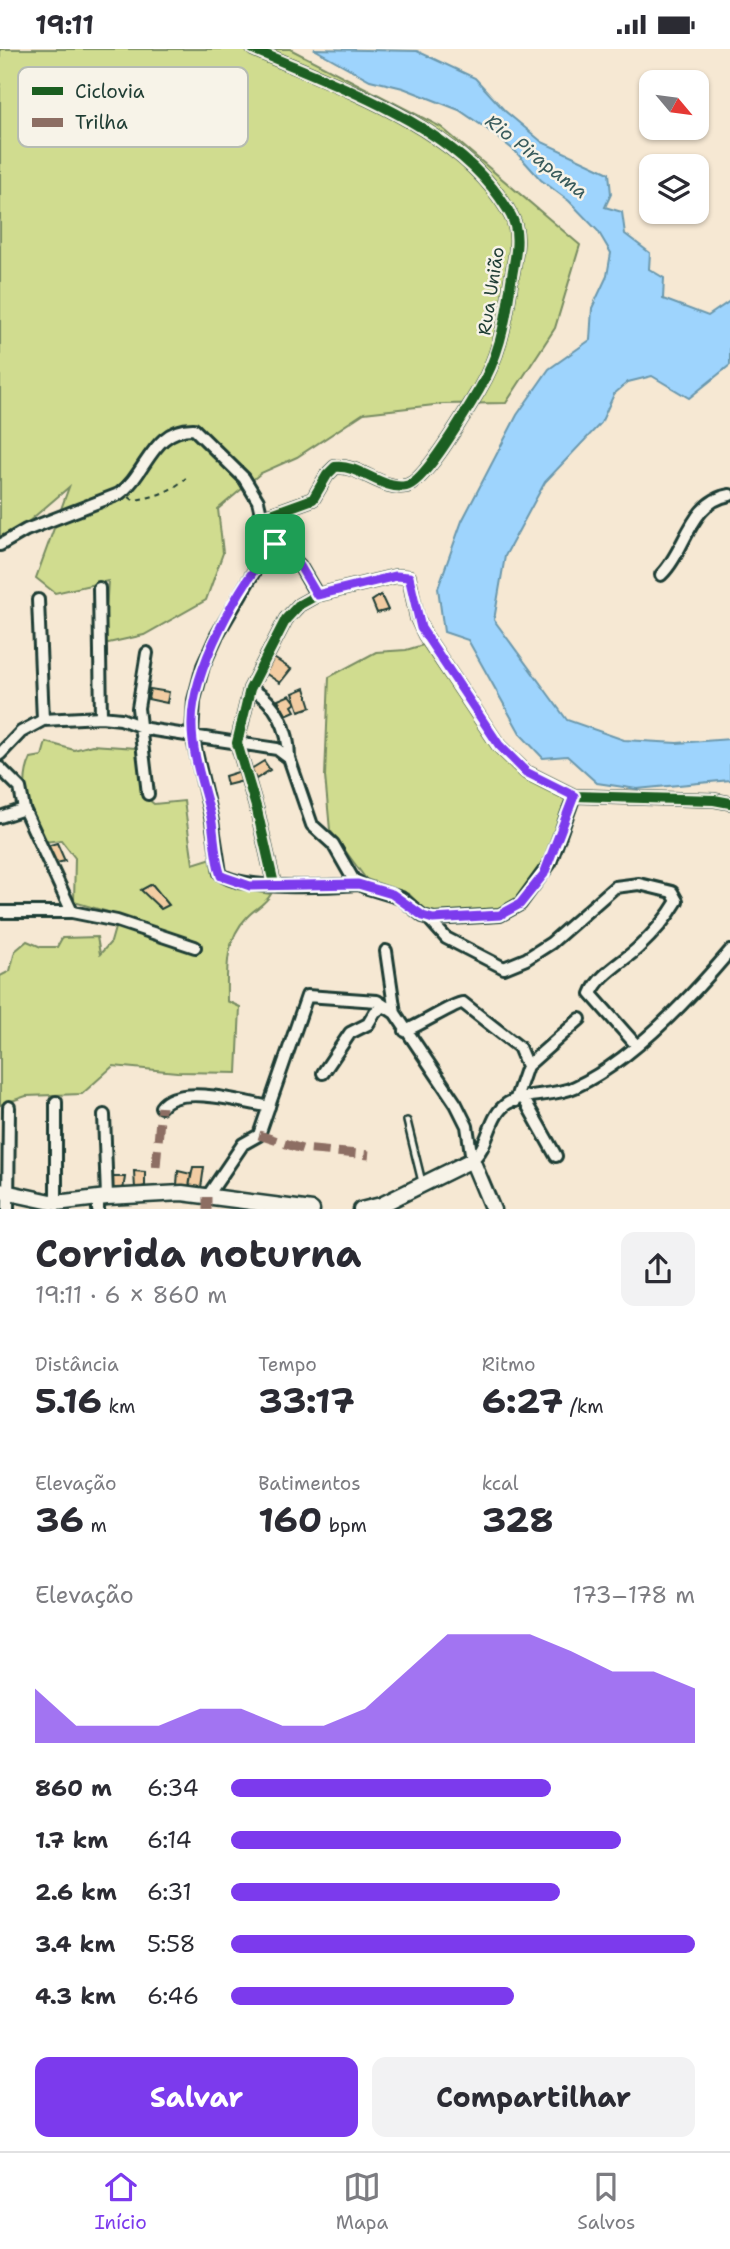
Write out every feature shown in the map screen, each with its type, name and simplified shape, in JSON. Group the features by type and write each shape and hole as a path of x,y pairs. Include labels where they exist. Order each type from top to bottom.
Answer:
{"street":[{"name":"Rua União","path":"253,49 383,108 450,145 486,178 512,216 516,233 508,305 496,358 471,403 417,481 401,487 353,469 335,467 313,499 263,517"},
{"path":"0,545 26,530 123,491 163,439 194,429 244,478 254,493 265,531 275,544 300,566 317,595"},
{"path":"661,575 672,563 703,508 714,500 730,495"},
{"path":"275,544 259,563 209,651 194,700 192,735 221,876 250,886 358,884 392,894 428,918 446,938 504,968 526,959 551,943 615,887 639,884 672,892 677,901 660,923 640,946 597,983 591,994 637,1046"},
{"path":"274,884 257,810 237,743 250,689 292,611 317,595 396,576 407,576 410,580 421,628 499,745 526,772 574,796 714,800 730,803"},
{"path":"99,588 101,717"},
{"path":"38,600 43,720"},
{"path":"147,653 138,708 148,794"},
{"path":"250,689 268,700 276,712 288,739 289,758 312,825 333,843 358,884"},
{"path":"0,754 21,732 43,720 101,717 121,719 140,727 277,749 289,758"},
{"path":"0,768 20,788 24,809 72,912"},
{"path":"428,918 500,915 520,904 550,863 574,796"},
{"path":"0,817 24,809"},
{"path":"0,912 72,912 138,927 195,947"},
{"path":"386,951 395,1013 456,1104 467,1126 472,1160 493,1209"},
{"path":"361,1209 381,1205 472,1160 481,1153 500,1110 519,1100 555,1094 578,1086 637,1046 730,951"},
{"path":"207,1197 243,1145 259,1135 307,996 374,1001 395,1013"},
{"path":"405,1031 430,1021 455,1003 463,1003 519,1047 527,1066"},
{"path":"323,1073 350,1033 368,1024 375,1011 385,1006"},
{"path":"555,1156 519,1100 527,1066 580,1019"},
{"path":"160,1107 172,1099 207,1095 269,1107"},
{"path":"56,1103 56,1203"},
{"path":"8,1209 4,1193 9,1107"},
{"path":"101,1201 104,1115"},
{"path":"4,1193 56,1203 101,1201 161,1193 312,1209"}],"lane":[{"path":"407,1121 423,1185"}],"path":[{"path":"123,491 134,500 153,498 166,489 176,487 187,478"}],"green space":[{"path":"0,49 290,49 441,127 580,245 555,328 506,403 443,404 364,413 297,457 261,473 218,509 223,553 206,600 144,635 104,644 108,581 55,593 36,578 69,487 0,546"},
{"path":"423,645 489,742 513,769 534,776 571,804 541,879 514,909 434,919 409,894 366,879 330,830 325,776 329,677 376,652 406,650"},
{"path":"46,742 74,750 92,745 136,748 143,795 154,804 184,801 193,864 212,858 217,877 237,889 271,894 240,926 228,957 227,1001 240,1007 237,1073 177,1072 113,1066 82,1094 26,1096 0,1105 0,976 10,971 15,951 27,941 41,947 57,947 62,938 97,937 100,954 111,942 117,921 112,913 74,902 75,858 61,840 44,842 35,822 27,801 25,780 31,758 42,756"}],"water":[{"name":"Rio Pirapama","path":"314,49 417,51 475,78 505,111 542,142 609,173 611,194 605,207 622,212 625,234 650,253 649,269 664,278 663,299 708,316 730,301 730,365 689,398 652,376 628,382 614,394 601,423 545,482 505,556 494,620 567,720 624,740 677,743 730,739 730,780 637,789 597,783 567,756 543,758 521,735 468,640 444,632 438,588 462,521 517,415 549,369 590,340 592,308 607,276 611,253 598,231 569,201 541,180 515,151 487,129 459,110 403,88 370,80"}],"building":[{"path":"381,595 388,610 377,613 372,601"},
{"path":"272,657 291,669 280,683 262,671"},
{"path":"305,688 311,707 299,711 293,693"},
{"path":"150,689 169,692 167,703 148,699"},
{"path":"290,695 296,703 292,706 295,711 286,715 278,700"},
{"path":"264,761 270,770 256,779 251,769"},
{"path":"241,771 243,781 227,785 225,776"},
{"path":"57,843 65,861 52,864 43,847"},
{"path":"152,884 169,905 161,909 141,890"},
{"path":"193,1167 204,1167 201,1188 189,1187"},
{"path":"134,1171 145,1172 145,1186 135,1189"},
{"path":"178,1171 191,1174 189,1187 177,1185"},
{"path":"111,1177 125,1177 123,1190 112,1191"}],"marked path":[{"path":"156,1167 161,1107"},
{"path":"259,1135 302,1149 369,1155"},
{"path":"207,1197 207,1209"}],"cycle path":[{"path":"253,49 354,92 420,127 451,148 478,171 500,198 513,219 517,241 506,316 491,366 456,428 424,472 414,482 397,486 353,469 335,467 313,499 263,517"},
{"path":"274,884 257,810 237,743 250,689 286,619 299,605 317,595 396,576 409,577 417,618 425,635 499,746 526,772 574,796 714,800 730,803"}],"route":[{"path":"275,544 306,573 317,595 396,576 409,577 421,628 499,745 526,772 574,796 550,863 527,897 514,909 500,915 433,919 423,916 407,902 392,894 358,884 250,886 221,876 212,821 192,735 192,710 199,677 217,635 259,563 275,544"}]}
